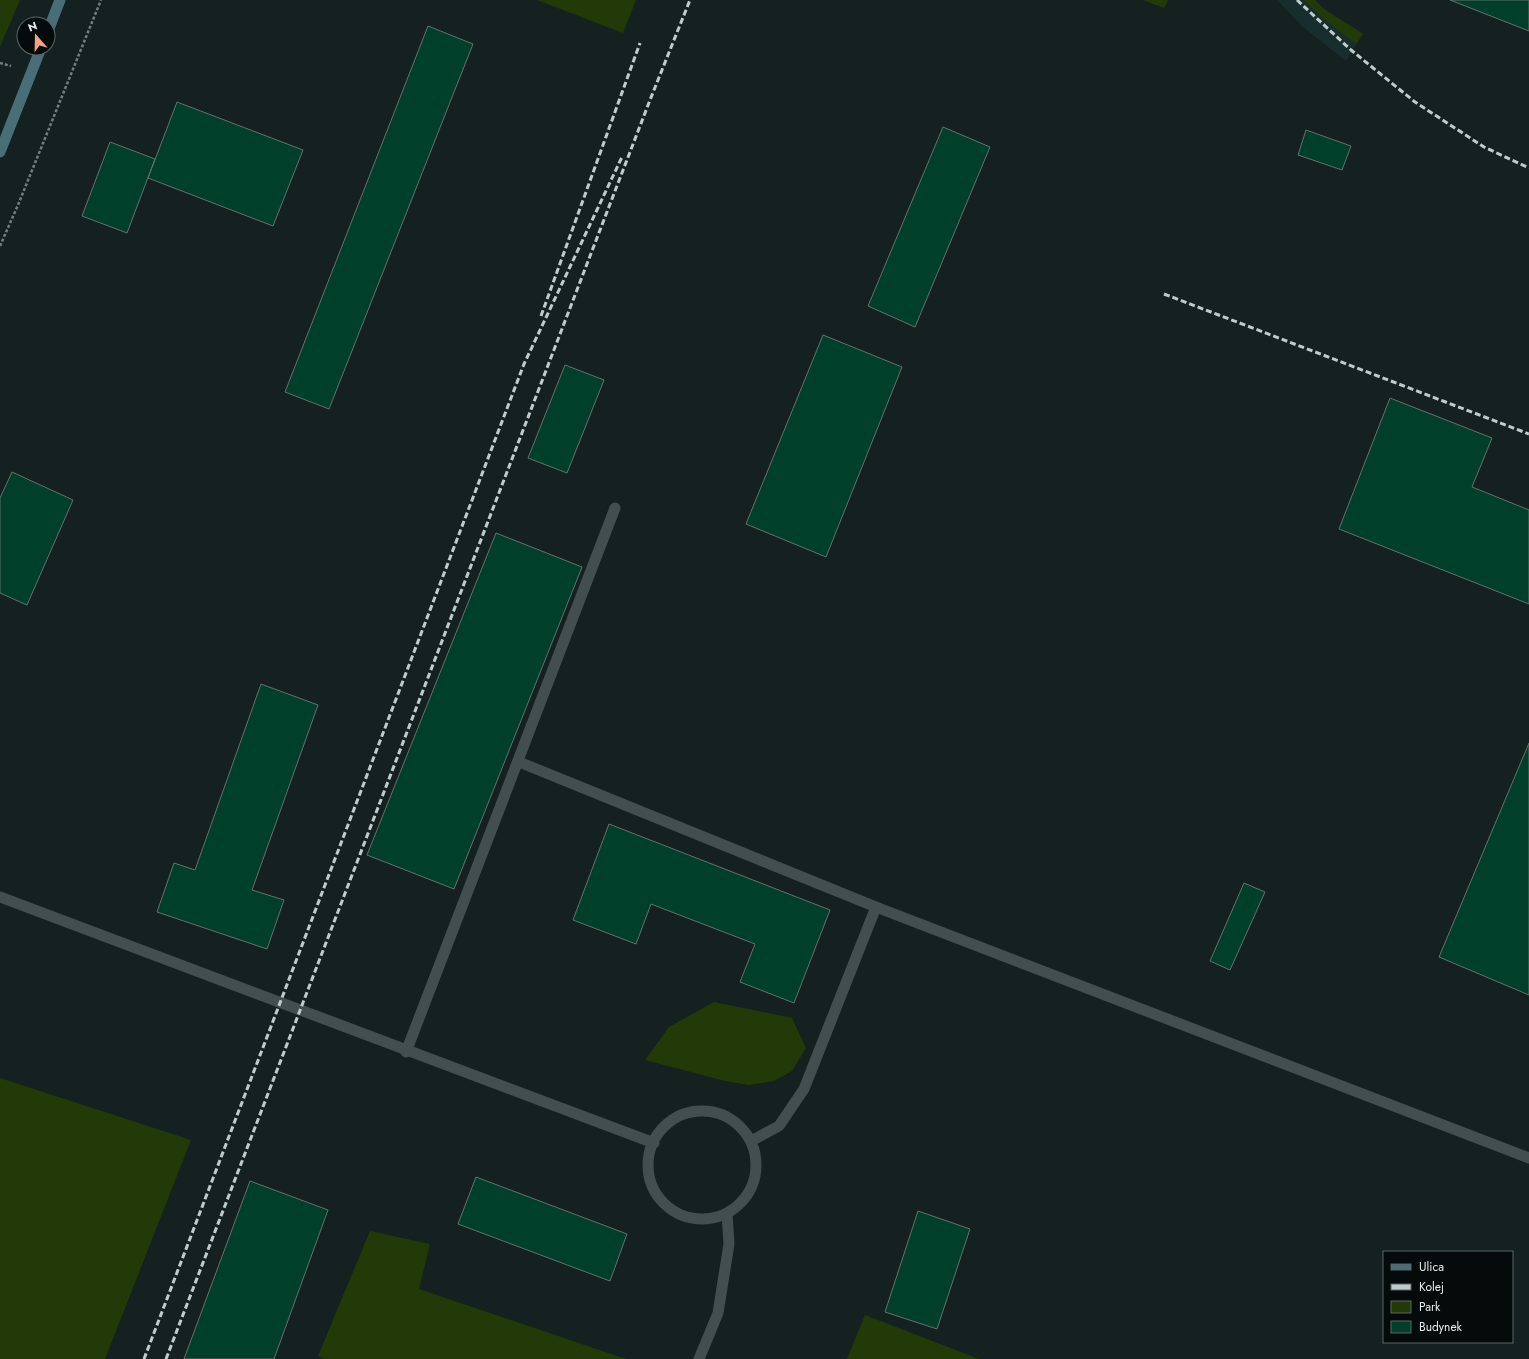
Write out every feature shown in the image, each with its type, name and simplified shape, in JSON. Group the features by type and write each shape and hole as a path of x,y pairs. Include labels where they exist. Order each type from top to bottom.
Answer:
{"main road":[{"path":"54,16 60,0"},
{"path":"0,152 38,56"}],"lane":[{"path":"406,1052 519,762 615,508"},
{"path":"519,762 876,907 1529,1158"},
{"path":"0,897 308,1013 406,1052 654,1143"},
{"path":"750,1141 780,1126 804,1089 876,907"},
{"path":"699,1112 715,1113 729,1118 741,1128 750,1141 756,1155 756,1171 753,1184 747,1196 738,1206 727,1214 714,1218 701,1219 685,1217 670,1209 659,1197 651,1182 649,1166 651,1150 654,1143 658,1135 669,1123 684,1115 699,1112"},
{"path":"699,1359 718,1313 729,1244 727,1214"}],"path":[{"path":"0,246 101,0"}],"shaded area":[{"path":"1277,0 1315,0 1324,9 1363,34 1346,61 1303,27"}],"green space":[{"path":"0,0 20,0 0,47"},
{"path":"537,0 636,0 623,33"},
{"path":"1143,0 1168,0 1164,8"},
{"path":"1303,0 1315,0 1324,9 1363,34 1356,44 1325,20"},
{"path":"714,1002 792,1018 806,1048 792,1071 774,1081 749,1085 725,1081 645,1060 669,1027"},
{"path":"0,1078 191,1140 105,1359 0,1359"},
{"path":"370,1231 430,1244 419,1289 626,1359 325,1359 318,1356"},
{"path":"865,1315 979,1359 847,1359"}],"building":[{"path":"1450,0 1529,0 1529,31"},
{"path":"428,26 473,44 329,409 285,392"},
{"path":"177,102 303,150 273,226 148,178"},
{"path":"943,127 990,147 915,327 868,306"},
{"path":"1306,130 1351,146 1342,170 1298,155"},
{"path":"110,142 155,159 127,233 82,216"},
{"path":"823,335 902,367 826,557 746,524"},
{"path":"565,365 604,380 567,473 528,458"},
{"path":"1390,398 1492,438 1472,487 1529,510 1529,604 1339,529"},
{"path":"12,472 73,500 27,605 0,593 0,498"},
{"path":"496,533 582,567 454,889 367,855"},
{"path":"261,684 318,705 252,890 284,900 267,949 157,912 174,863 195,870"},
{"path":"1529,743 1529,995 1439,957"},
{"path":"609,824 830,910 794,1003 740,982 755,944 651,904 636,944 573,920"},
{"path":"1244,883 1265,892 1230,970 1210,961"},
{"path":"476,1177 627,1234 610,1281 458,1224"},
{"path":"250,1181 328,1210 274,1359 184,1359"},
{"path":"918,1211 970,1229 937,1329 885,1312"}],"railway":[{"path":"166,1359 650,100 690,0"},
{"path":"1297,0 1351,50 1415,102 1484,147 1529,168"},
{"path":"541,316 640,43"},
{"path":"144,1359 524,364 622,157"},
{"path":"1164,294 1529,434"}]}
